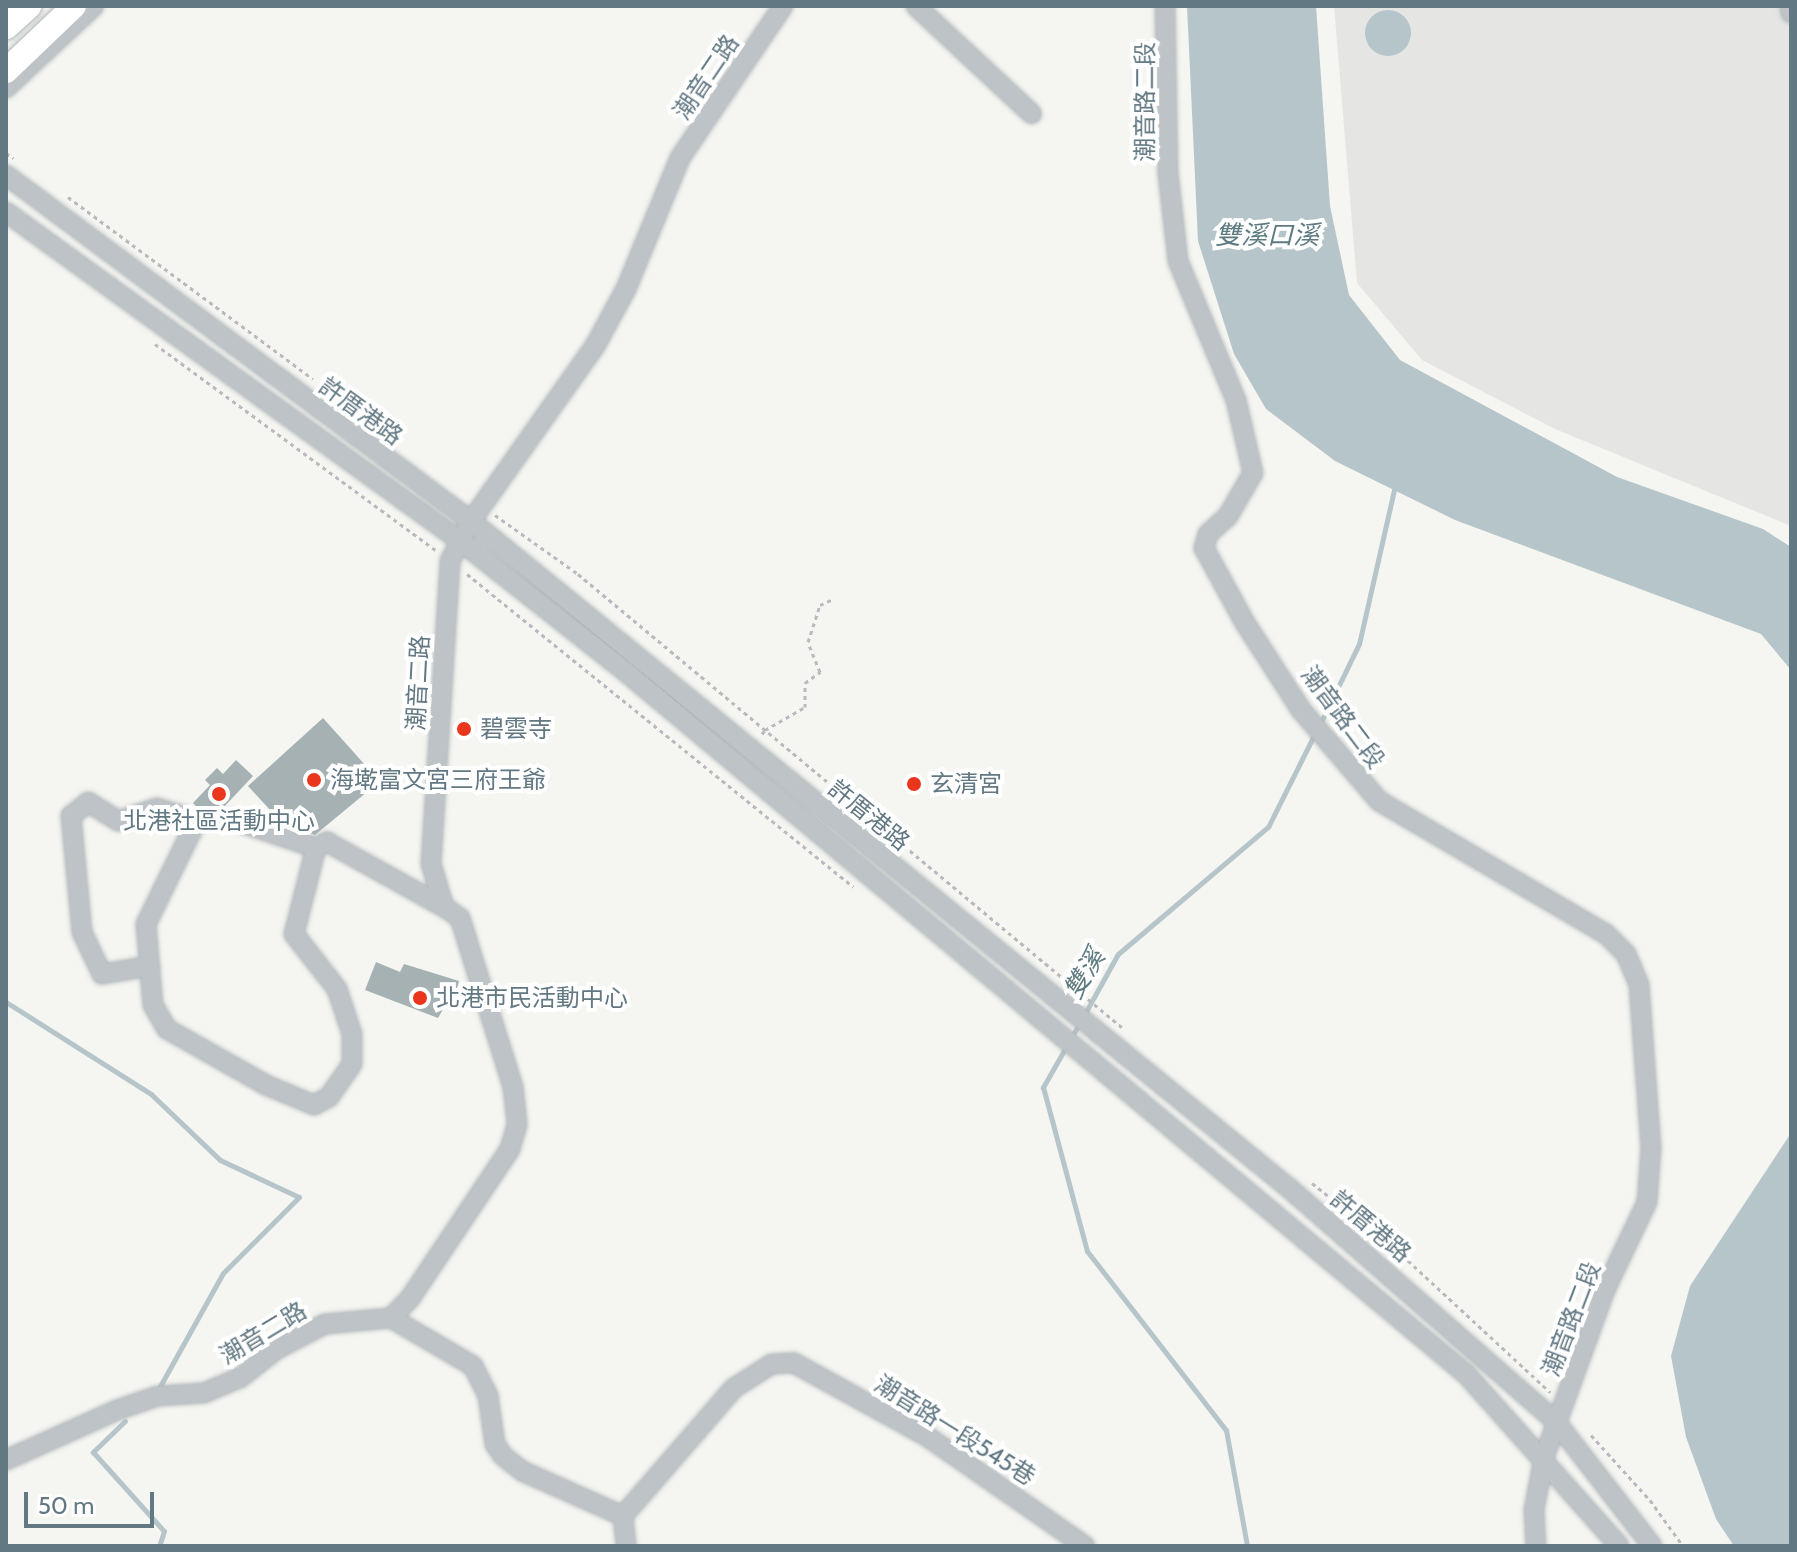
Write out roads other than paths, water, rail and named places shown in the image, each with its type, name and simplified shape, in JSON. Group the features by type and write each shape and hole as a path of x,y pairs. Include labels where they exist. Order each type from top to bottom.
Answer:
{"highway":[{"path":"6,26 28,6"}],"main road":[{"path":"6,71 74,6"}],"street":[{"path":"6,88 94,6"},
{"name":"潮音二路","path":"6,1460 117,1410 158,1396 204,1393 240,1378 277,1349 325,1324 391,1318 411,1297 510,1149 517,1124 513,1087 460,918 444,907 431,864 450,561 471,521 595,346 626,289 680,158 783,6"},
{"path":"916,6 1032,114"},
{"name":"潮音路二段","path":"1165,6 1168,173 1178,261 1236,400 1253,473 1228,516 1208,534 1204,548 1301,710 1347,768 1379,801 1606,934 1626,954 1639,985 1651,1148 1647,1202 1605,1290 1551,1441 1534,1510 1536,1546"},
{"path":"1790,6 1791,13"},
{"name":"許厝港路","path":"6,175 471,521 1091,1026 1433,1310 1551,1441 1652,1546"},
{"name":"許厝港路","path":"6,212 459,540 626,672 1466,1374 1551,1441 1619,1546"},
{"path":"150,966 102,974 82,932 71,816 88,802 119,821 157,808 197,820 233,820 316,848"},
{"path":"197,820 146,924 153,1005 167,1029 298,1101 314,1105 329,1097 352,1064 352,1034 337,989 294,934 316,848 327,842 444,907"},
{"path":"391,1318 473,1366 488,1396 495,1444 503,1456 522,1471 623,1516 626,1546"},
{"name":"潮音路一段545巷","path":"623,1516 734,1388 772,1364 794,1363 928,1437 1085,1546"}],"water":[{"name":"雙溪口溪","path":"1187,6 1316,6 1330,206 1349,295 1400,360 1617,477 1763,529 1791,547 1791,670 1761,634 1455,520 1335,461 1266,409 1234,354 1198,241"},
{"path":"1388,10 1404,17 1411,33 1404,49 1388,56 1372,49 1365,33 1372,17"},
{"path":"1791,1133 1791,1546 1734,1546 1716,1519 1686,1437 1671,1356 1690,1286"}],"waterway":[{"name":"雙溪","path":"1319,726 1359,644 1395,485"},
{"name":"雙溪","path":"1084,1015 1118,954 1268,827 1314,735"},
{"path":"6,1002 151,1094 220,1160 299,1197 223,1273 160,1386"},
{"name":"雙溪","path":"1079,1024 1043,1087 1087,1251 1226,1430 1247,1546"},
{"path":"125,1421 93,1452 164,1531 159,1546"}],"place":[{"name":"碧雲寺","path":"464,729"},
{"name":"海墘富文宮三府王爺","path":"314,780"},
{"name":"玄清宮","path":"914,784"},
{"name":"北港社區活動中心","path":"219,794"},
{"name":"北港市民活動中心","path":"420,998"}]}
